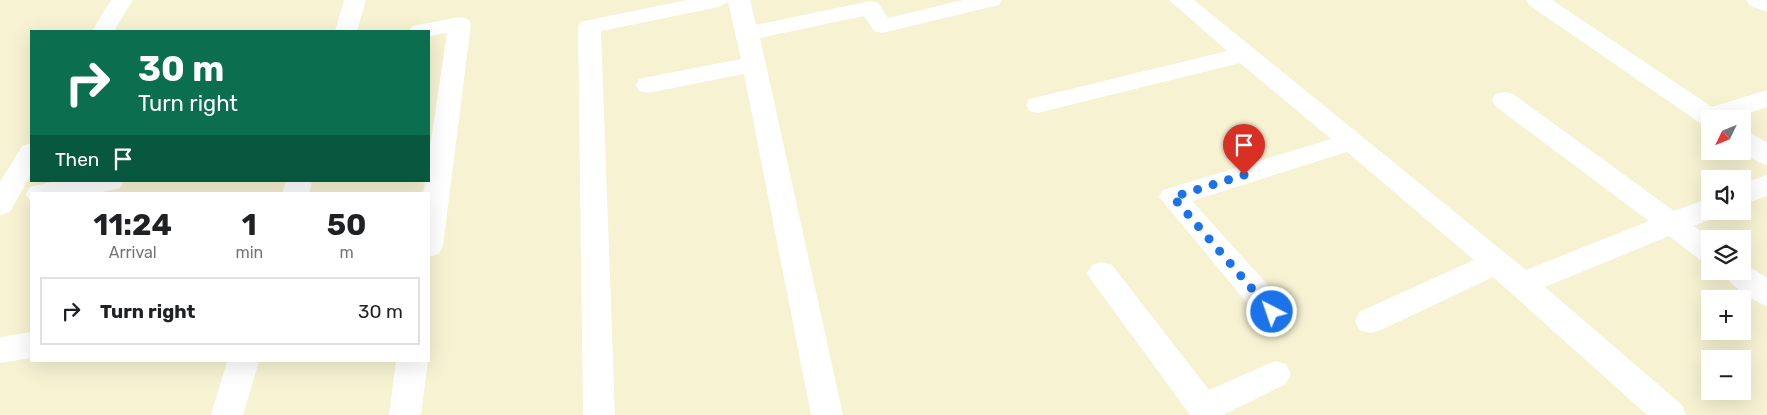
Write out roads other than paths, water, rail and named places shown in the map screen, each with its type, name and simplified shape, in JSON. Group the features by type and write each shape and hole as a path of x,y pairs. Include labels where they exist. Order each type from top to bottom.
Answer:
{"street":[{"path":"104,30 123,0"},
{"path":"346,30 355,0"},
{"path":"599,415 589,26 719,0"},
{"path":"739,0 748,34 827,415"},
{"path":"748,34 867,4 882,26 991,0"},
{"path":"1180,0 1522,284 1670,415"},
{"path":"1537,0 1701,112"},
{"path":"1757,0 1767,5"},
{"path":"426,30 460,24 430,239"},
{"path":"1038,105 1245,54"},
{"path":"648,85 754,64"},
{"path":"1733,110 1767,98"},
{"path":"1504,100 1701,245"},
{"path":"1272,312 1173,197 1351,142"},
{"path":"1751,146 1767,156"},
{"path":"1,203 30,154"},
{"path":"51,192 106,182"},
{"path":"1751,191 1767,185"},
{"path":"1,203 30,195"},
{"path":"1522,284 1701,212"},
{"path":"1370,321 1496,263"},
{"path":"1102,273 1207,412 1276,374"},
{"path":"1748,280 1767,294"},
{"path":"0,350 30,345"},
{"path":"227,415 244,362"},
{"path":"405,415 412,362"}]}
